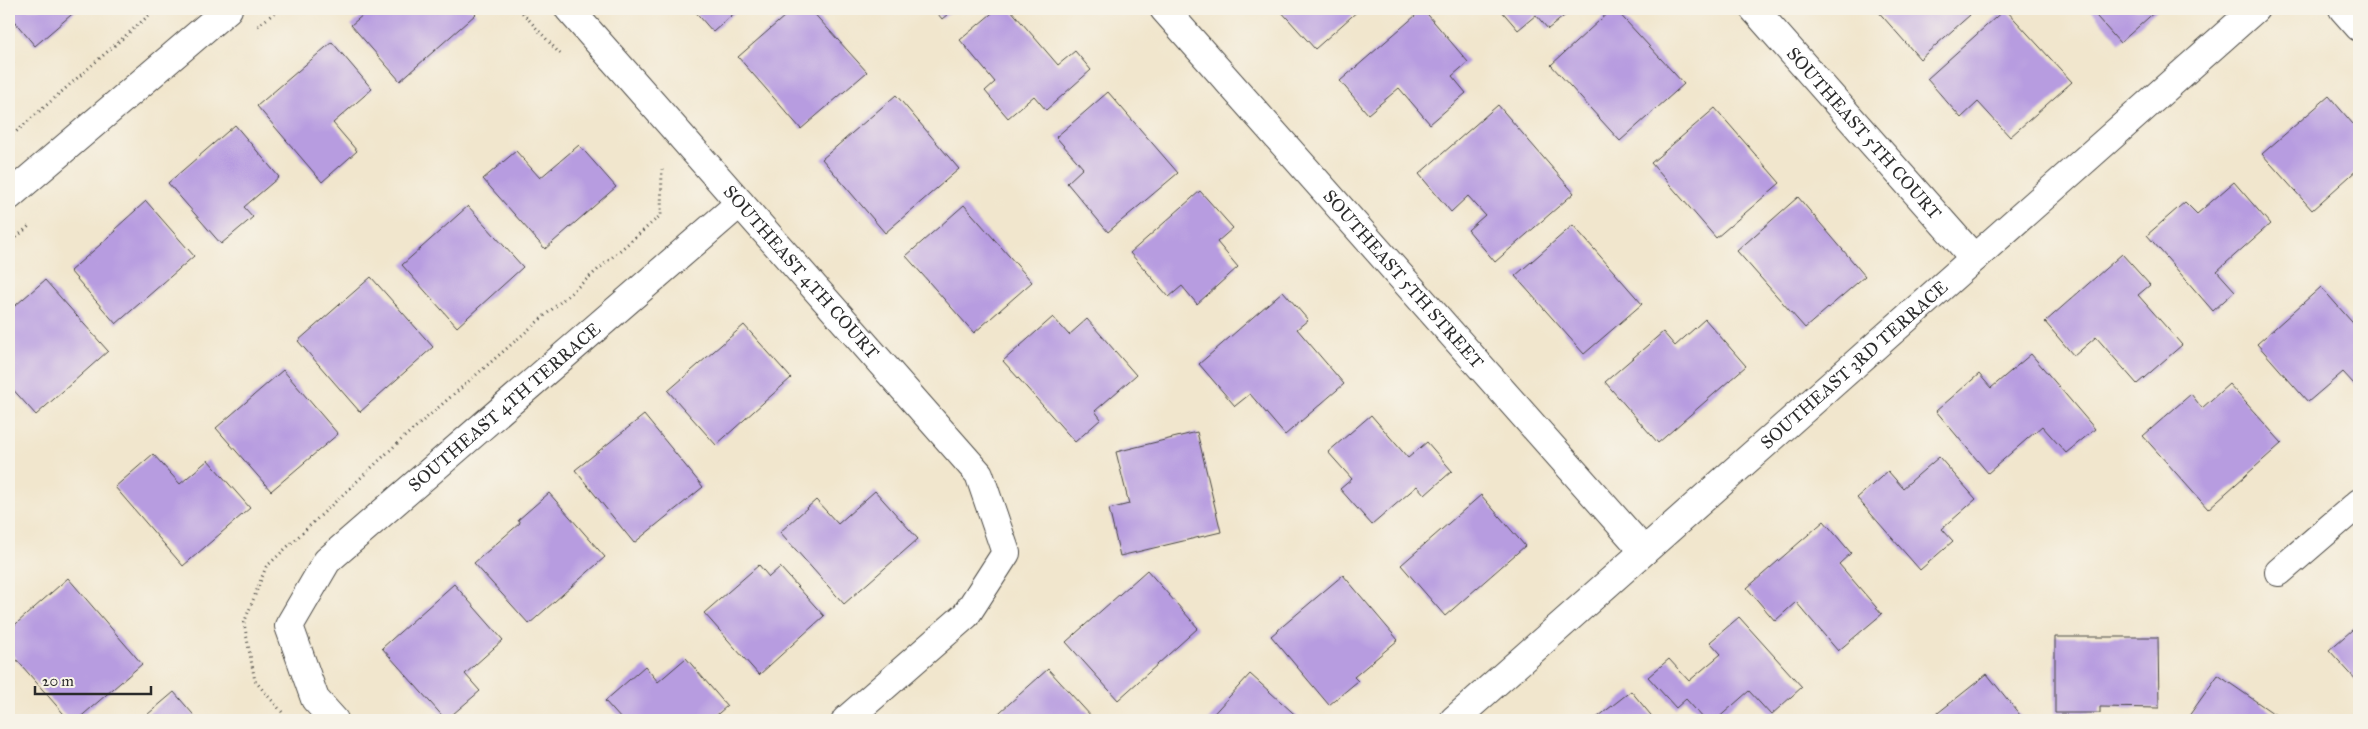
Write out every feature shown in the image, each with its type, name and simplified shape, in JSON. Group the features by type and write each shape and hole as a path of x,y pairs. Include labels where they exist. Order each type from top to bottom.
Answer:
{"street":[{"path":"9,196 228,9"},
{"name":"SOUTHEAST 4TH COURT","path":"569,9 979,474 1006,553 966,615 846,720"},
{"name":"SOUTHEAST 5TH STREET","path":"1164,9 1644,551"},
{"name":"SOUTHEAST 5TH COURT","path":"1754,9 1974,258"},
{"name":"SOUTHEAST 3RD TERRACE","path":"1454,720 2255,9"},
{"path":"2343,9 2359,27"},
{"name":"SOUTHEAST 4TH TERRACE","path":"334,720 316,699 289,626 327,561 740,203"},
{"path":"2279,572 2359,504"}],"path":[{"path":"9,138 156,9"},
{"path":"519,9 565,60"},
{"path":"284,714 255,681 244,623 266,567 402,439 661,215 663,170 657,163"}],"building":[{"path":"9,9 78,9 35,46 9,15"},
{"path":"370,9 471,9 476,14 400,81 351,25"},
{"path":"693,9 739,9 713,32"},
{"path":"793,9 810,9 867,72 801,129 738,57"},
{"path":"934,9 954,9 942,19"},
{"path":"997,9 1010,9 1058,65 1075,51 1091,70 1046,110 1034,96 1008,118 985,91 995,82 960,40"},
{"path":"1279,9 1360,9 1315,49"},
{"path":"1423,9 1468,62 1452,76 1466,93 1430,124 1399,88 1368,114 1340,81"},
{"path":"1500,9 1573,9 1548,29 1536,15 1518,30"},
{"path":"1612,9 1615,9 1684,84 1620,141 1551,65"},
{"path":"1876,9 1965,9 1970,15 1920,59"},
{"path":"2005,9 2072,82 2010,137 1978,102 1961,118 1927,79"},
{"path":"2090,9 2158,9 2120,43"},
{"path":"332,42 372,89 333,123 357,151 322,182 257,106"},
{"path":"9,58 14,64 9,69"},
{"path":"1108,92 1178,173 1108,232 1067,183 1083,168 1056,137"},
{"path":"896,95 959,169 885,233 822,159"},
{"path":"2329,96 2359,131 2359,168 2312,210 2262,154"},
{"path":"1498,105 1574,193 1495,262 1468,230 1485,215 1468,196 1451,212 1419,174"},
{"path":"1715,108 1780,183 1716,238 1651,163"},
{"path":"235,125 279,177 244,207 253,217 221,244 168,183"},
{"path":"579,145 616,187 545,249 483,179 516,151 540,178"},
{"path":"2234,182 2270,224 2217,271 2235,291 2213,311 2147,235 2185,202 2197,214"},
{"path":"1200,191 1233,228 1217,242 1238,267 1197,304 1182,286 1169,297 1130,253"},
{"path":"1798,197 1865,276 1805,328 1737,251"},
{"path":"146,201 194,256 116,324 70,271 116,231 115,229"},
{"path":"964,205 1032,282 974,333 906,256"},
{"path":"468,206 523,267 457,327 402,265"},
{"path":"1573,225 1642,304 1584,354 1515,276"},
{"path":"2122,254 2150,285 2138,295 2182,345 2137,384 2096,337 2074,356 2045,322"},
{"path":"371,277 433,347 360,412 298,341"},
{"path":"45,280 108,351 36,415 9,385 9,311"},
{"path":"2321,287 2359,330 2359,380 2354,384 2343,372 2308,402 2257,344"},
{"path":"1283,291 1308,320 1297,329 1344,384 1285,435 1250,394 1235,406 1199,364"},
{"path":"1053,317 1069,335 1087,319 1136,375 1095,411 1101,419 1075,442 1003,361"},
{"path":"1705,319 1746,366 1658,443 1605,382 1663,332 1675,346"},
{"path":"744,325 791,378 716,445 668,391"},
{"path":"2031,354 2095,429 2066,453 2042,426 1988,473 1936,411 1979,374 1991,388"},
{"path":"283,370 338,434 271,491 216,428"},
{"path":"2229,384 2282,443 2208,509 2143,436 2191,394 2202,408"},
{"path":"644,415 703,487 634,543 575,470"},
{"path":"1371,415 1408,458 1427,442 1452,471 1425,495 1417,486 1372,525 1340,489 1352,479 1328,452"},
{"path":"1197,432 1221,532 1120,556 1109,509 1129,504 1116,452"},
{"path":"153,454 180,484 208,460 250,508 183,566 115,487"},
{"path":"1939,457 1976,499 1942,529 1953,541 1920,570 1857,498 1888,471 1903,488"},
{"path":"875,491 918,539 844,604 780,532 816,500 838,524"},
{"path":"549,493 605,557 529,624 474,563 520,523 518,520"},
{"path":"1481,495 1525,546 1445,616 1401,565"},
{"path":"1824,521 1851,553 1839,564 1882,614 1838,651 1796,602 1775,621 1747,588"},
{"path":"759,565 769,577 780,567 824,616 759,675 704,613"},
{"path":"1147,570 1198,628 1118,700 1066,642"},
{"path":"1343,575 1398,640 1354,677 1358,681 1329,705 1271,636"},
{"path":"68,578 142,664 77,720 69,720 9,651 9,630"},
{"path":"454,584 503,640 465,674 480,691 446,720 382,648"},
{"path":"1739,617 1802,687 1771,715 1749,691 1716,720 1705,720 1686,699 1676,708 1648,677 1669,659 1689,681 1721,654 1710,642"},
{"path":"2359,624 2359,681 2358,682 2329,650"},
{"path":"2055,637 2158,637 2159,708 2100,707 2100,713 2055,713"},
{"path":"686,658 727,706 711,720 622,720 605,701 645,666 658,682"},
{"path":"1048,669 1092,717 1088,720 991,720"},
{"path":"1250,674 1301,720 1208,720"},
{"path":"1987,674 2024,720 1929,720"},
{"path":"2218,675 2283,720 2186,720"},
{"path":"1631,691 1655,720 1594,720"},
{"path":"174,692 198,720 141,720"}]}
